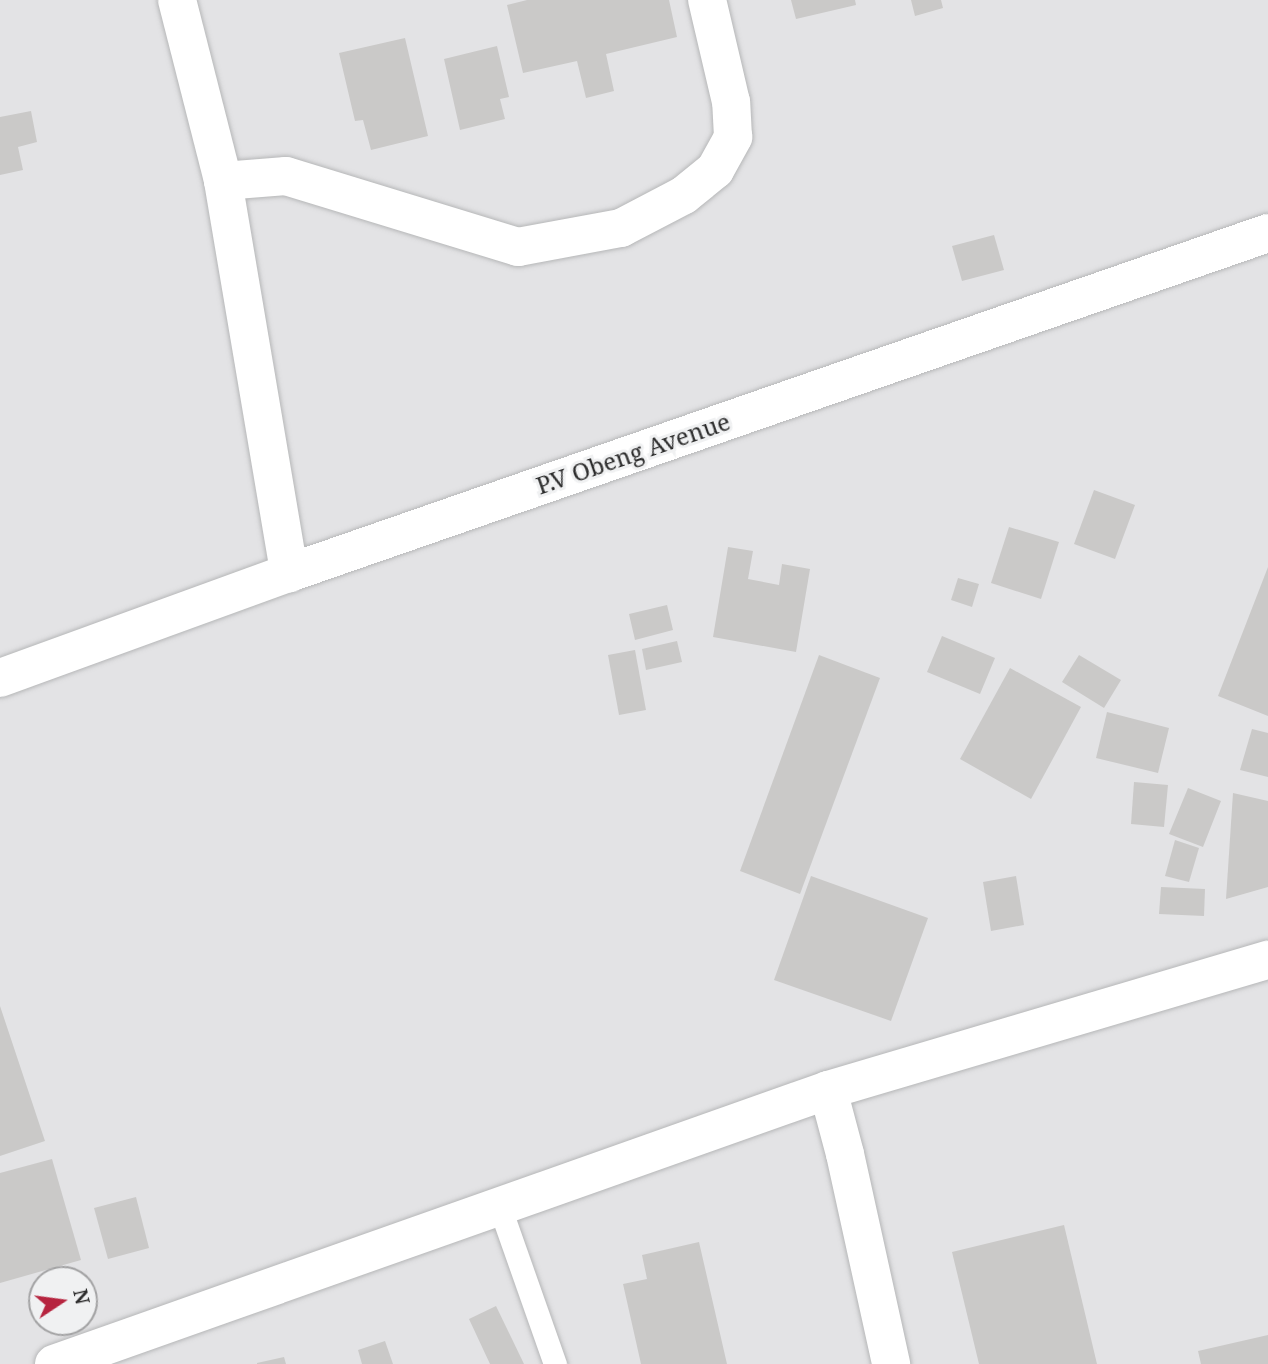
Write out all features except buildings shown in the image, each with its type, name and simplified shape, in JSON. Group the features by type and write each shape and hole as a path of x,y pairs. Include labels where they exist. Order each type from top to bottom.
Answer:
{"street":[{"path":"177,0 223,181 289,573"},
{"path":"223,181 286,176 518,247 621,228 684,195 715,170 733,137 731,102 707,0"},
{"name":"P.V Obeng Avenue","path":"0,678 289,573 1268,233"},
{"path":"54,1364 828,1090 1268,960"},
{"path":"828,1090 845,1154 891,1364"}],"lane":[{"path":"499,1205 555,1364"}]}
